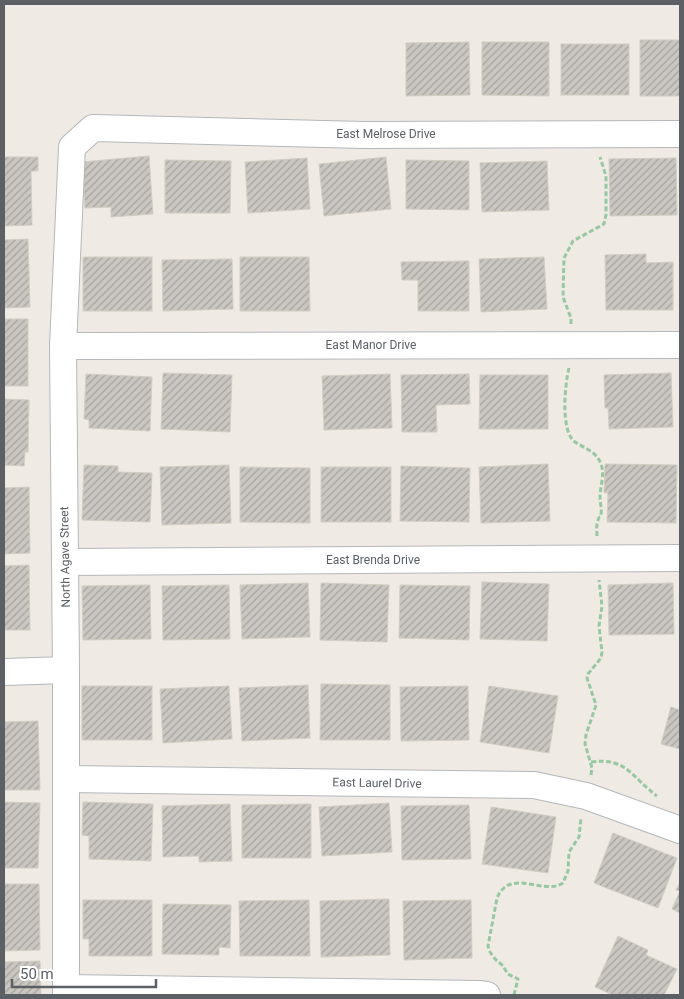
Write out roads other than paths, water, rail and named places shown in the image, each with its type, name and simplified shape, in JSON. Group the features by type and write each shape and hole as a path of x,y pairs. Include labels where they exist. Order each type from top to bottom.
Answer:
{"street":[{"name":"East Melrose Drive","path":"93,128 364,135 680,134"},
{"name":"North Agave Street","path":"66,992 63,346 72,148 93,128"},
{"name":"East Manor Drive","path":"63,346 680,345"},
{"name":"East Brenda Drive","path":"65,562 680,558"},
{"path":"4,672 66,670"},
{"name":"East Laurel Drive","path":"66,779 534,786 586,796 680,830"},
{"path":"66,992 487,995"}]}
